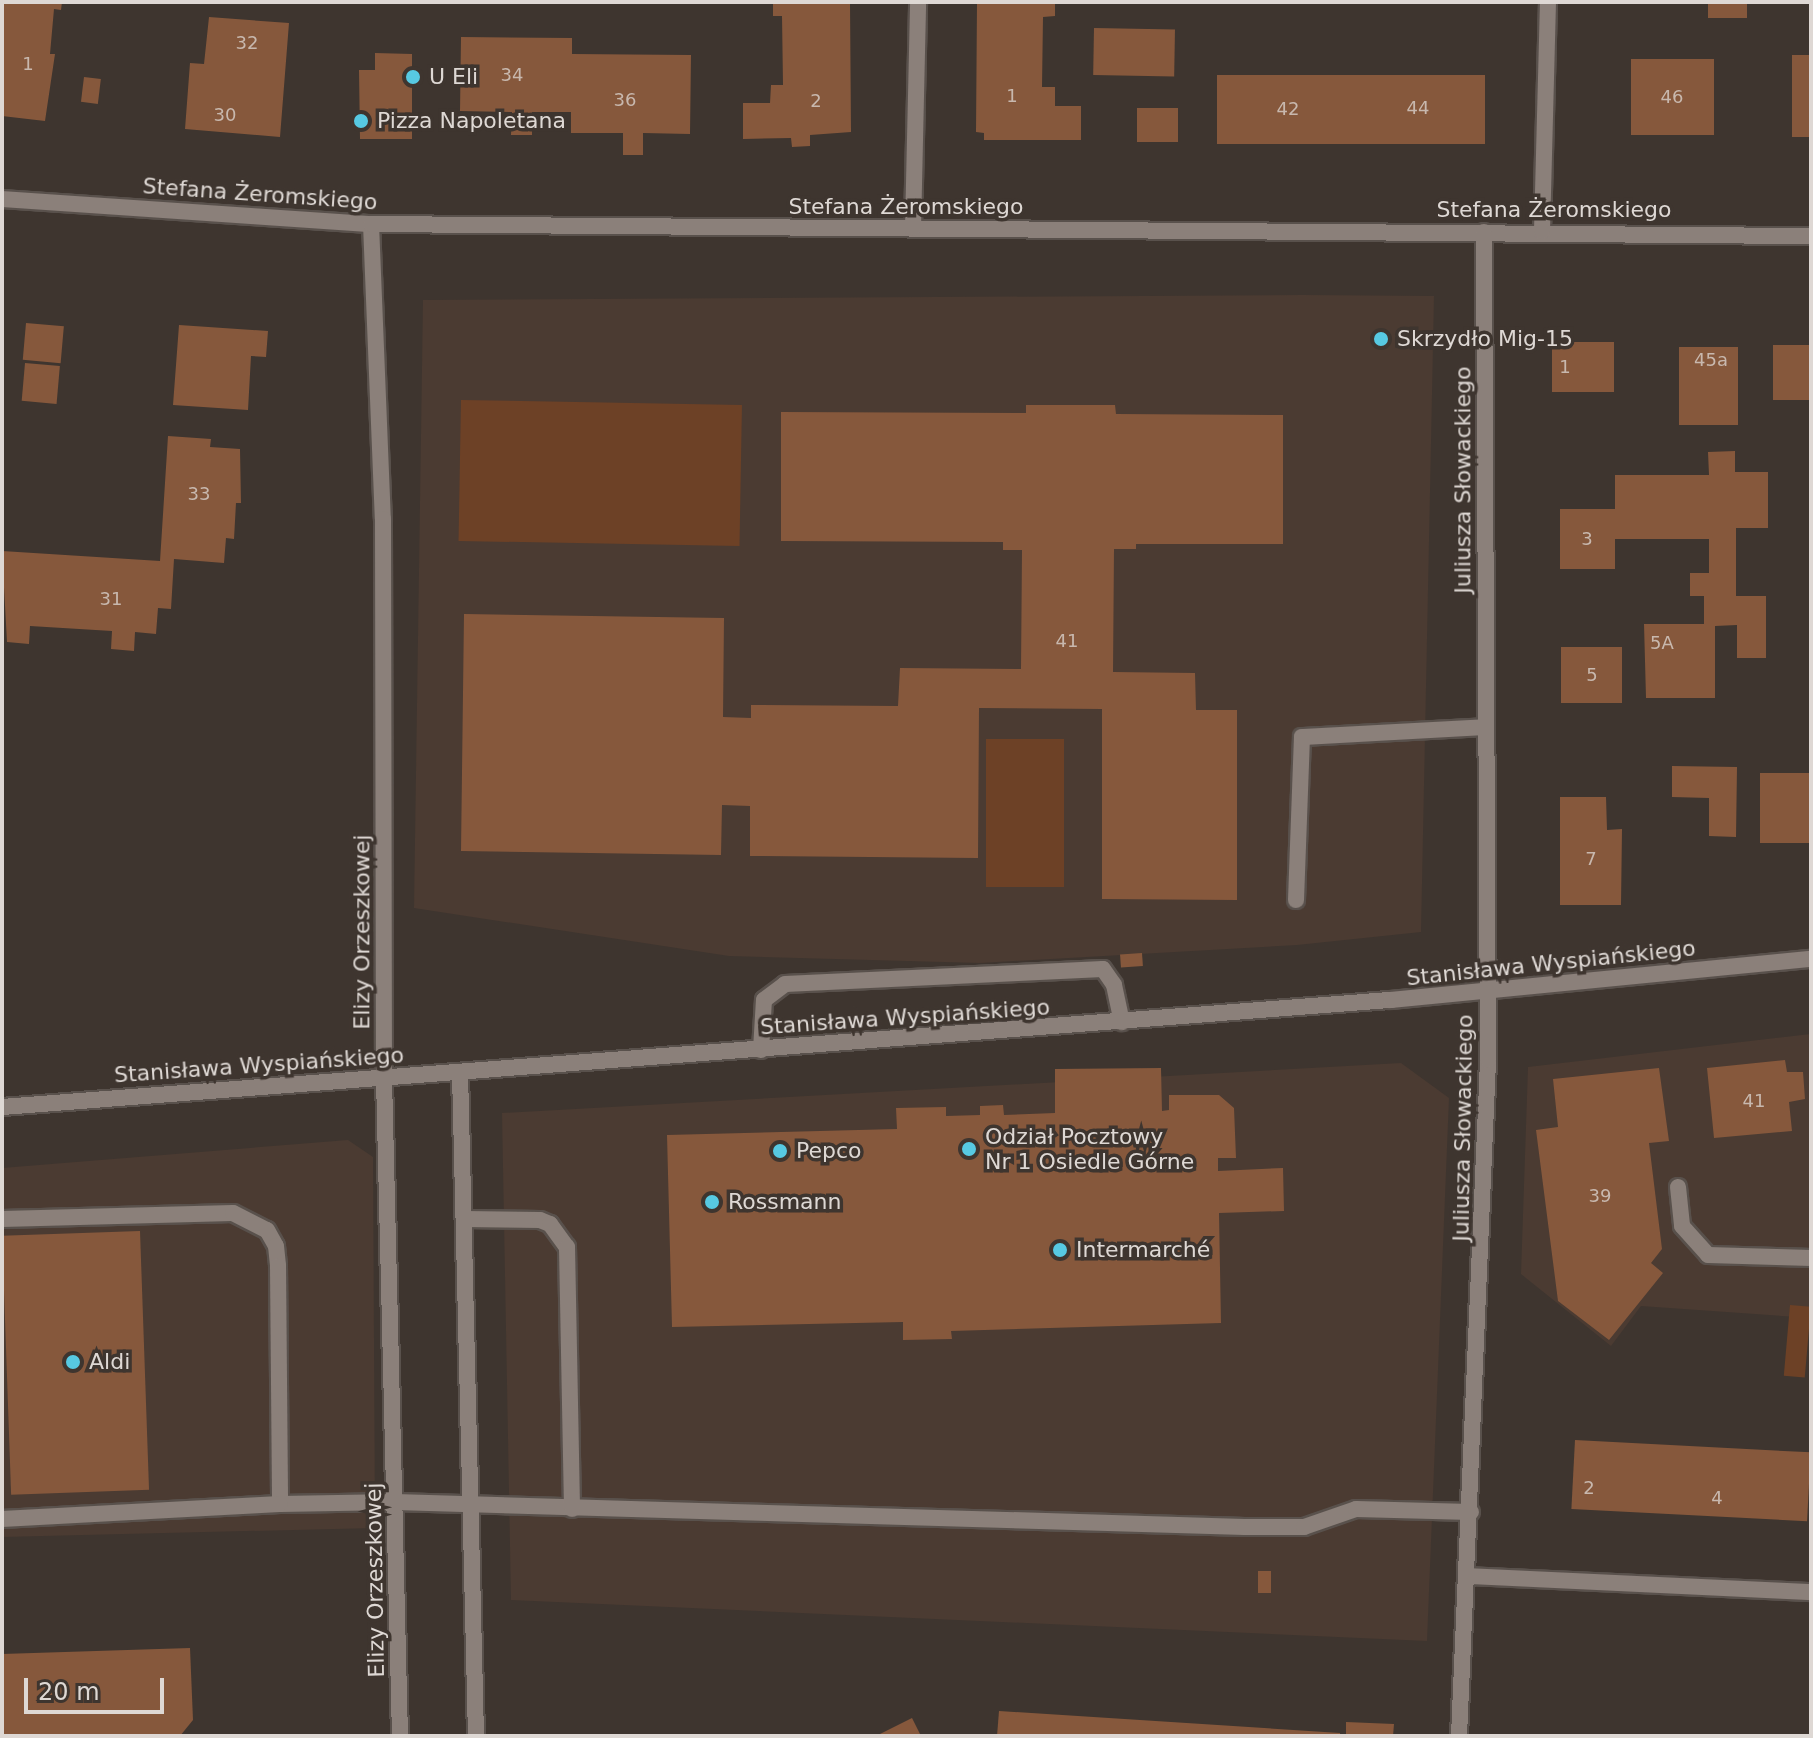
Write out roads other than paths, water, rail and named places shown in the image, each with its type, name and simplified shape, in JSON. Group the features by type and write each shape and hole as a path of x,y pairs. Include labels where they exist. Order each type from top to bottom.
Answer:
{"street":[{"path":"913,228 918,2"},
{"path":"1542,231 1548,2"},
{"name":"Stefana Żeromskiego","path":"2,199 371,224 1542,231 1811,236"},
{"name":"Elizy Orzeszkowej","path":"371,224 383,519 384,1078 400,1736"},
{"name":"Juliusza Słowackiego","path":"1459,1736 1471,1512 1487,991 1484,232"},
{"path":"1296,900 1302,737 1486,727"},
{"name":"Stanisława Wyspiańskiego","path":"2,1107 1122,1022 1811,959"},
{"path":"761,1050 764,1000 785,984 1103,969 1113,981 1122,1022"},
{"path":"460,1072 476,1736"},
{"path":"1678,1187 1682,1226 1708,1255 1811,1258"},
{"path":"2,1219 233,1213 267,1230 276,1246 278,1266 280,1504"},
{"path":"465,1219 540,1220 550,1224 567,1247 572,1509"},
{"path":"2,1519 280,1504 395,1502 1245,1527 1304,1527 1356,1509 1471,1512"},
{"path":"1468,1576 1811,1592"}],"place":[{"name":"U Eli","path":"413,77"},
{"name":"Pizza Napoletana","path":"361,121"},
{"name":"Skrzydło Mig-15","path":"1381,339"},
{"name":"Odział Pocztowy Nr 1 Osiedle Górne","path":"969,1149"},
{"name":"Pepco","path":"780,1151"},
{"name":"Rossmann","path":"712,1202"},
{"name":"Intermarché","path":"1060,1250"},
{"name":"Aldi","path":"73,1362"}]}
